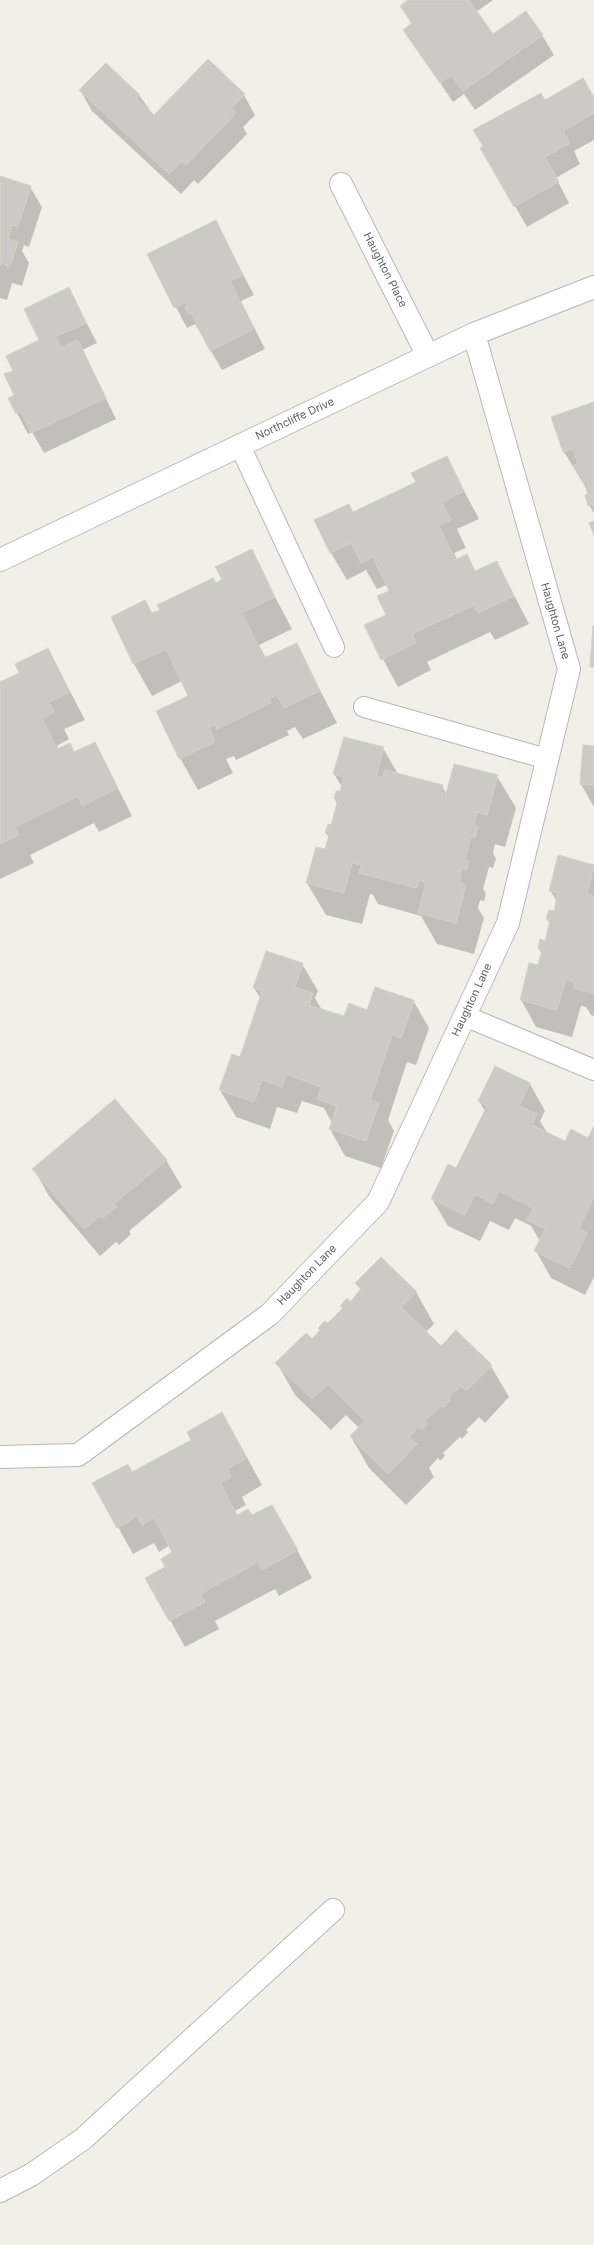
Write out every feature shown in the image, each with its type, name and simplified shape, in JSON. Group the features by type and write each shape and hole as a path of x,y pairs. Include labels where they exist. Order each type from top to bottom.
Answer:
{"street":[{"name":"Haughton Place","path":"341,184 428,356"},
{"name":"Northcliffe Drive","path":"0,560 474,334 594,287"},
{"name":"Haughton Lane","path":"0,1457 78,1455 270,1314 378,1202 508,923 569,669 474,334"},
{"path":"0,2191 31,2174 83,2139 333,1910"}],"lane":[{"path":"240,446 334,647"},
{"path":"364,707 547,759"},
{"path":"465,1016 594,1070"}],"building":[{"path":"408,0 469,0 493,34 526,11 543,35 463,91 451,75 440,83 403,30 412,23 400,6"},
{"path":"208,59 245,94 231,108 236,113 186,165 182,161 169,174 79,90 106,63 140,95 136,98 154,115"},
{"path":"583,78 594,97 594,113 563,131 570,143 545,157 559,182 514,207 480,148 483,146 473,130 541,93 545,100"},
{"path":"0,176 31,186 18,227 12,225 8,239 18,242 10,267 1,263 0,266"},
{"path":"216,220 243,275 230,281 254,329 210,351 191,313 188,314 185,307 188,305 186,302 174,308 147,254"},
{"path":"69,287 86,323 55,337 61,348 78,340 106,398 31,433 21,412 16,414 8,398 14,395 4,374 13,371 6,356 39,340 24,309"},
{"path":"594,402 594,509 593,504 588,506 585,495 588,494 581,475 578,475 574,465 578,464 573,449 563,452 551,417"},
{"path":"447,456 464,491 442,502 451,520 439,526 455,560 467,554 475,571 497,561 514,596 478,613 474,605 412,634 416,643 381,660 364,625 386,615 377,596 389,591 373,557 361,563 351,543 330,553 314,520 349,504 353,512 416,482 411,473"},
{"path":"594,521 594,536 589,523"},
{"path":"252,549 275,597 242,613 264,658 297,643 320,691 284,708 277,695 269,699 271,703 217,729 215,725 209,727 215,742 179,759 156,711 188,696 166,649 133,664 111,617 145,600 152,613 160,610 157,605 213,578 216,583 222,579 215,567"},
{"path":"593,626 594,667 590,667"},
{"path":"48,648 70,692 49,702 54,712 42,718 57,749 70,743 74,752 95,742 118,788 82,806 78,796 15,827 19,835 0,844 0,682 19,673 15,664"},
{"path":"344,737 384,747 376,776 382,778 385,770 443,785 441,793 446,794 454,764 498,775 487,815 477,812 474,825 478,827 475,837 471,836 465,860 469,861 466,870 462,868 459,883 466,885 456,923 418,913 426,883 419,880 416,888 359,873 361,865 352,863 344,893 306,883 316,847 325,849 329,835 325,833 328,824 331,825 338,800 334,799 336,791 340,791 344,777 333,774"},
{"path":"583,745 594,746 594,785 580,784"},
{"path":"558,855 594,865 587,894 594,896 594,993 574,988 575,982 566,979 557,1010 520,1000 529,963 538,965 542,950 538,949 540,939 545,941 550,920 546,919 549,910 554,911 558,893 549,891"},
{"path":"266,951 303,963 295,987 313,993 309,1005 344,1016 349,1003 367,1010 375,987 414,1000 401,1038 392,1035 370,1100 379,1103 366,1141 329,1129 337,1106 317,1099 321,1087 286,1074 282,1087 262,1080 254,1102 219,1090 232,1054 240,1057 262,991 253,988"},
{"path":"495,1066 530,1083 519,1106 537,1114 532,1125 565,1141 571,1129 588,1138 594,1126 594,1197 579,1228 587,1233 570,1268 534,1251 545,1229 527,1220 533,1208 499,1191 493,1204 475,1194 465,1215 431,1199 448,1164 456,1168 487,1106 478,1101"},
{"path":"115,1099 167,1160 114,1204 117,1207 102,1218 100,1216 84,1229 32,1169"},
{"path":"381,1257 417,1292 401,1307 441,1346 456,1330 492,1365 466,1391 461,1386 448,1398 450,1400 443,1408 441,1406 425,1421 428,1424 422,1430 419,1427 409,1437 417,1444 388,1474 350,1436 365,1421 328,1384 312,1399 275,1363 306,1333 312,1339 320,1330 318,1328 325,1321 328,1323 343,1308 340,1306 347,1298 350,1302 361,1289 355,1283"},
{"path":"222,1412 247,1458 227,1469 231,1477 220,1483 237,1515 248,1509 252,1515 272,1505 298,1550 262,1570 258,1562 200,1594 205,1602 169,1621 145,1578 165,1567 161,1559 172,1552 154,1518 142,1525 137,1516 117,1528 92,1483 128,1464 132,1472 191,1440 187,1432"}]}
